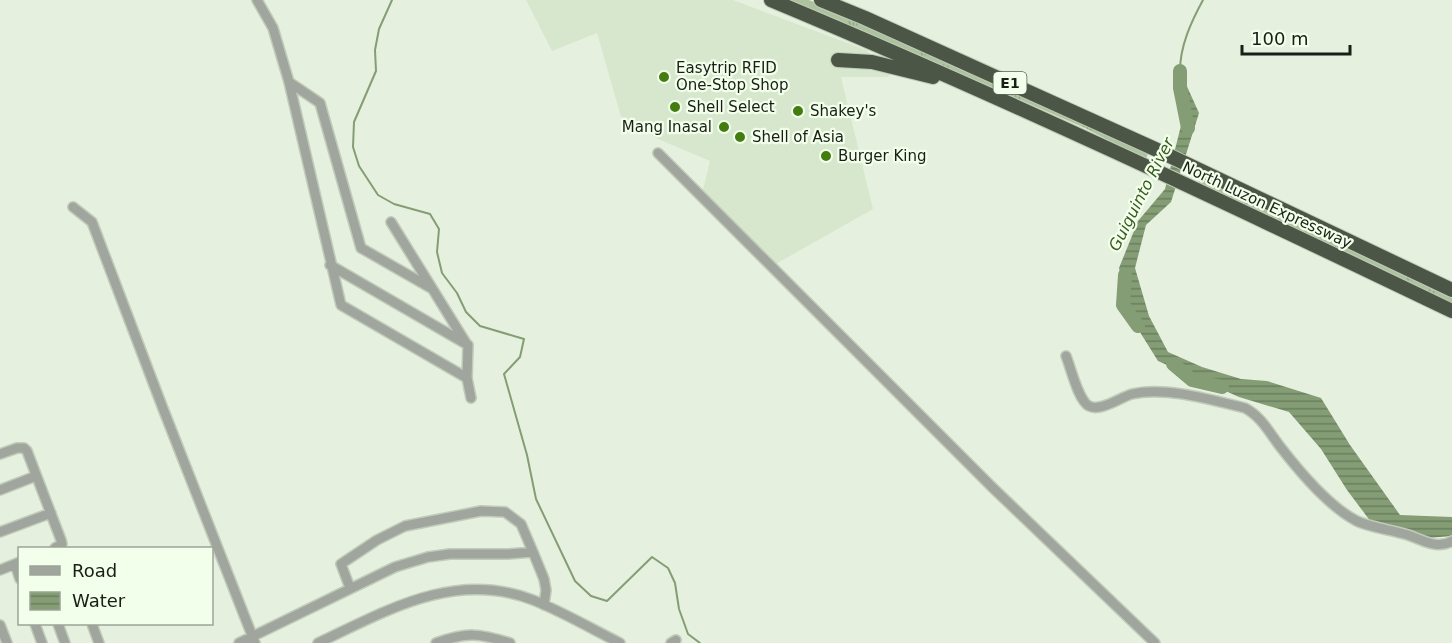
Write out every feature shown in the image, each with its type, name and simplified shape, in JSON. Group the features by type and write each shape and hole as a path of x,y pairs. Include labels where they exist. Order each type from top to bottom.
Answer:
{"highway":[{"name":"North Luzon Expressway","path":"771,0 1052,123 1452,311"},
{"name":"North Luzon Expressway","path":"821,0 1201,170 1452,290"},
{"path":"838,60 872,62 932,77 1052,123"}],"street":[{"path":"257,0 273,28 289,82 340,305 467,378"},
{"path":"289,82 320,103 361,248 430,288"},
{"path":"658,153 993,488 1155,643"},
{"path":"73,207 92,222 254,640"},
{"path":"392,222 430,288 468,345 467,378 471,398"},
{"path":"330,265 468,345"},
{"path":"1066,356 1082,399 1089,406 1098,408 1133,394 1167,391 1245,408 1256,414 1283,451 1317,488 1340,510 1356,521 1391,529 1436,545 1452,542"},
{"path":"0,454 17,447 27,451 51,513 58,546"},
{"path":"0,490 36,476"},
{"path":"350,588 341,567 344,561 390,532 405,526 481,511 505,512 521,524 533,552 544,579 546,590 544,605"},
{"path":"0,532 51,513"},
{"path":"239,643 254,640 350,588 395,567 428,557 450,554 533,552"},
{"path":"0,570 17,563"},
{"path":"318,643 418,599 458,589 496,591 532,600 620,643"},
{"path":"0,625 7,643"},
{"path":"35,625 42,643"},
{"path":"58,625 65,643"},
{"path":"87,643 98,641 92,625"},
{"path":"436,643 453,637 483,634 510,643"}],"shaded area":[{"name":"Shell of Asia","path":"526,0 733,0 866,50 891,73 888,77 841,77 873,209 774,265 702,194 710,161 658,139 621,117 597,33 552,51"}],"green space":[{"path":"791,0 809,0 842,14 1148,153 1146,160 1085,128"},
{"path":"1201,177 1452,298 1452,304 1198,183"}],"water":[{"path":"1180,71 1199,113 1171,202 1146,225 1135,268 1149,316 1168,352 1202,367 1241,379 1267,381 1321,398 1350,445 1400,515 1452,517 1452,536 1427,538 1377,530 1347,490 1321,449 1289,412 1239,397 1158,361 1128,313 1119,268 1138,221 1165,189 1187,102"}],"waterway":[{"path":"392,0 379,29 375,50 376,71 354,122 353,147 359,166 378,195 394,204 430,214 439,229 437,252 442,273 457,293 466,312 480,326 524,339 520,357 504,374 527,455 536,499 575,581 591,596 607,601 652,557 668,568 675,583 679,609 688,634 700,643"},
{"path":"1180,71 1187,34 1203,0"},
{"name":"Guiguinto River","path":"1180,71 1180,88 1188,128"},
{"name":"Guiguinto River","path":"1125,275 1123,305 1138,326"},
{"name":"Guiguinto River","path":"1173,364 1192,380 1222,387"}],"place":[{"name":"Easytrip RFID One-Stop Shop","path":"664,77"},
{"name":"Shell Select","path":"675,107"},
{"name":"Shakey's","path":"798,111"},
{"name":"Mang Inasal","path":"724,127"},
{"name":"Shell of Asia","path":"740,137"},
{"name":"Burger King","path":"826,156"}]}
